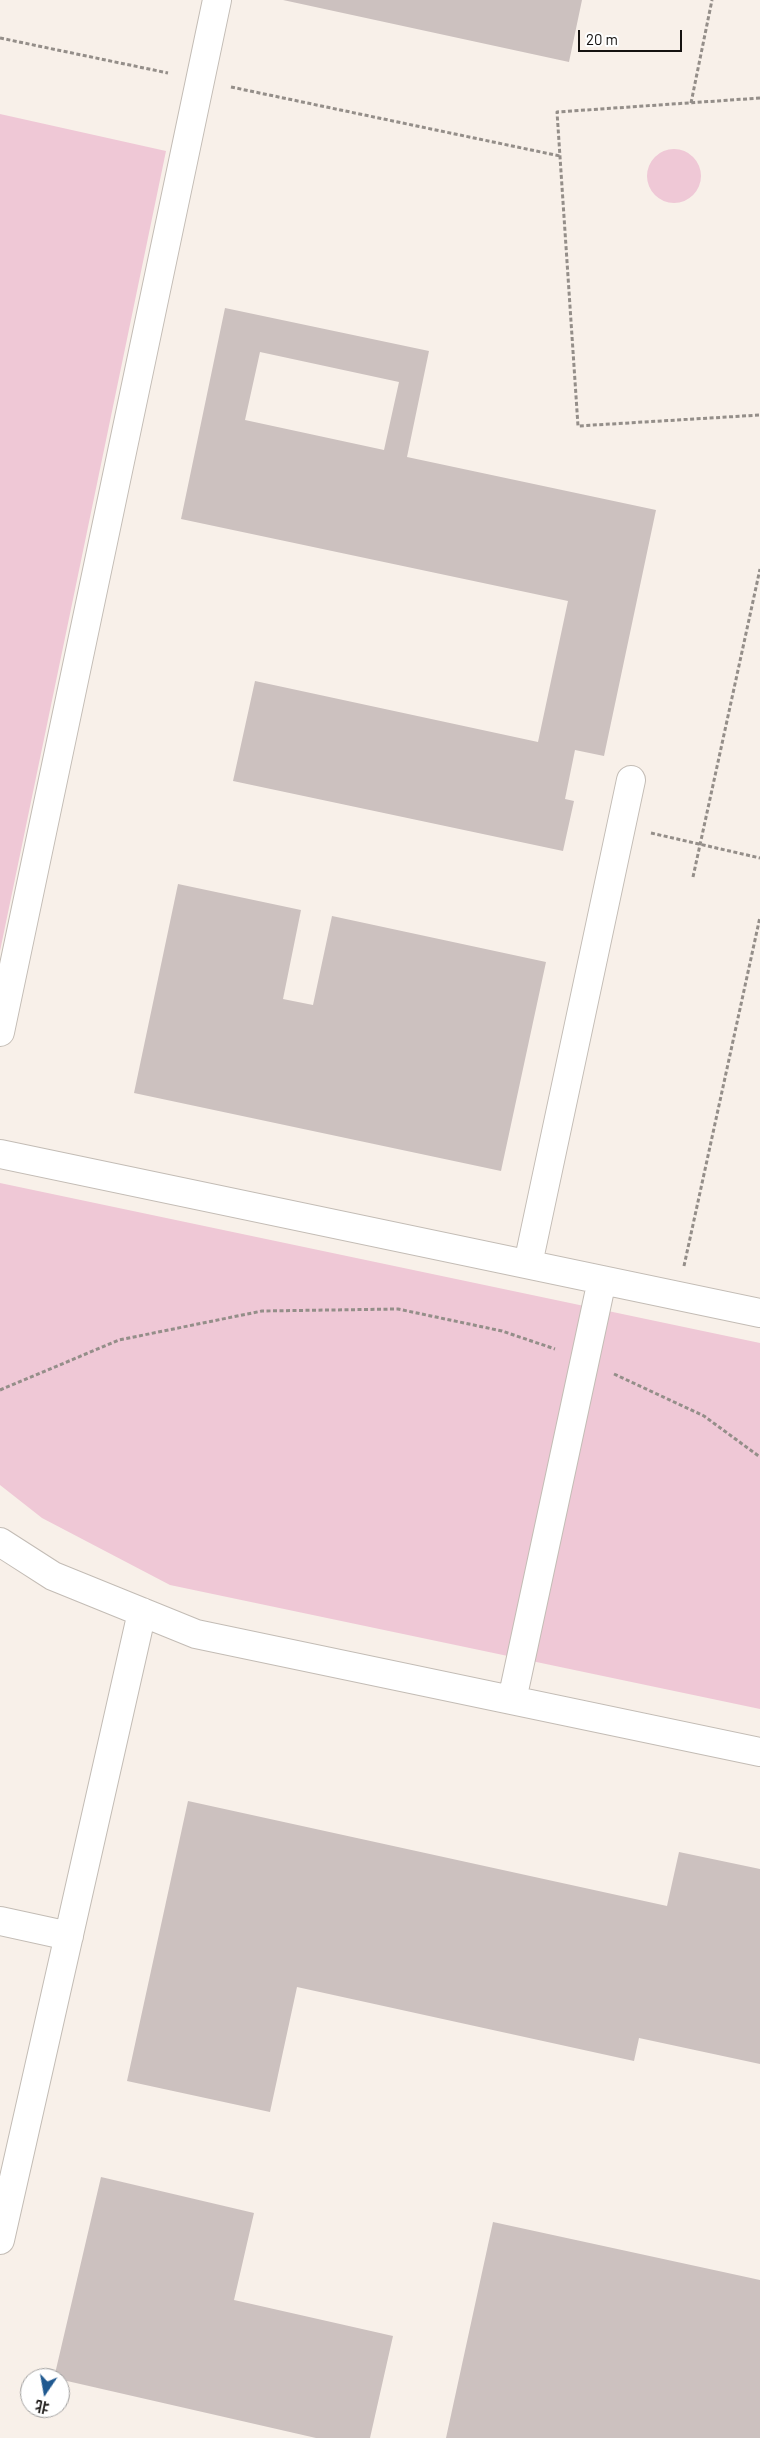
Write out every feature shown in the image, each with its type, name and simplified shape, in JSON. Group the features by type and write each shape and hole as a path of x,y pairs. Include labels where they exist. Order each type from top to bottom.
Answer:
{"lane":[{"path":"0,1032 217,0"},
{"path":"528,1264 631,780"},
{"path":"0,1154 760,1312"},
{"path":"512,1700 602,1280"},
{"path":"0,1542 53,1576 196,1634 760,1752"},
{"path":"0,2240 142,1612"},
{"path":"0,1921 69,1936"}],"path":[{"path":"691,103 712,0"},
{"path":"0,38 560,156"},
{"path":"760,98 557,112 578,426 760,415"},
{"path":"693,877 760,569"},
{"path":"621,827 760,858"},
{"path":"678,1296 760,917"},
{"path":"0,1390 119,1340 262,1310 398,1309 502,1331 585,1360 704,1416 760,1457"}],"shaded area":[{"path":"0,114 166,151 0,951"},
{"path":"669,149 679,149 689,153 697,161 701,176 697,191 689,199 679,203 669,203 659,199 651,191 647,181 647,171 651,161 659,153"},
{"path":"0,1183 760,1343 760,1709 170,1585 42,1518 0,1485"}],"building":[{"path":"283,0 582,0 569,62"},
{"path":"225,308 429,351 407,457 656,510 604,756 575,750 565,799 574,801 563,851 233,781 255,681 538,742 568,601 181,519","holes":["260,352 399,382 384,450 245,420"]},
{"path":"178,884 301,910 283,999 313,1005 332,916 546,962 501,1171 134,1093"},
{"path":"188,1801 667,1906 679,1852 760,1869 760,2064 639,2038 634,2061 297,1987 270,2112 127,2081"},
{"path":"101,2177 254,2213 234,2300 393,2336 370,2438 316,2438 70,2382 70,2368 56,2368"},
{"path":"493,2222 760,2280 760,2438 446,2438"}]}
